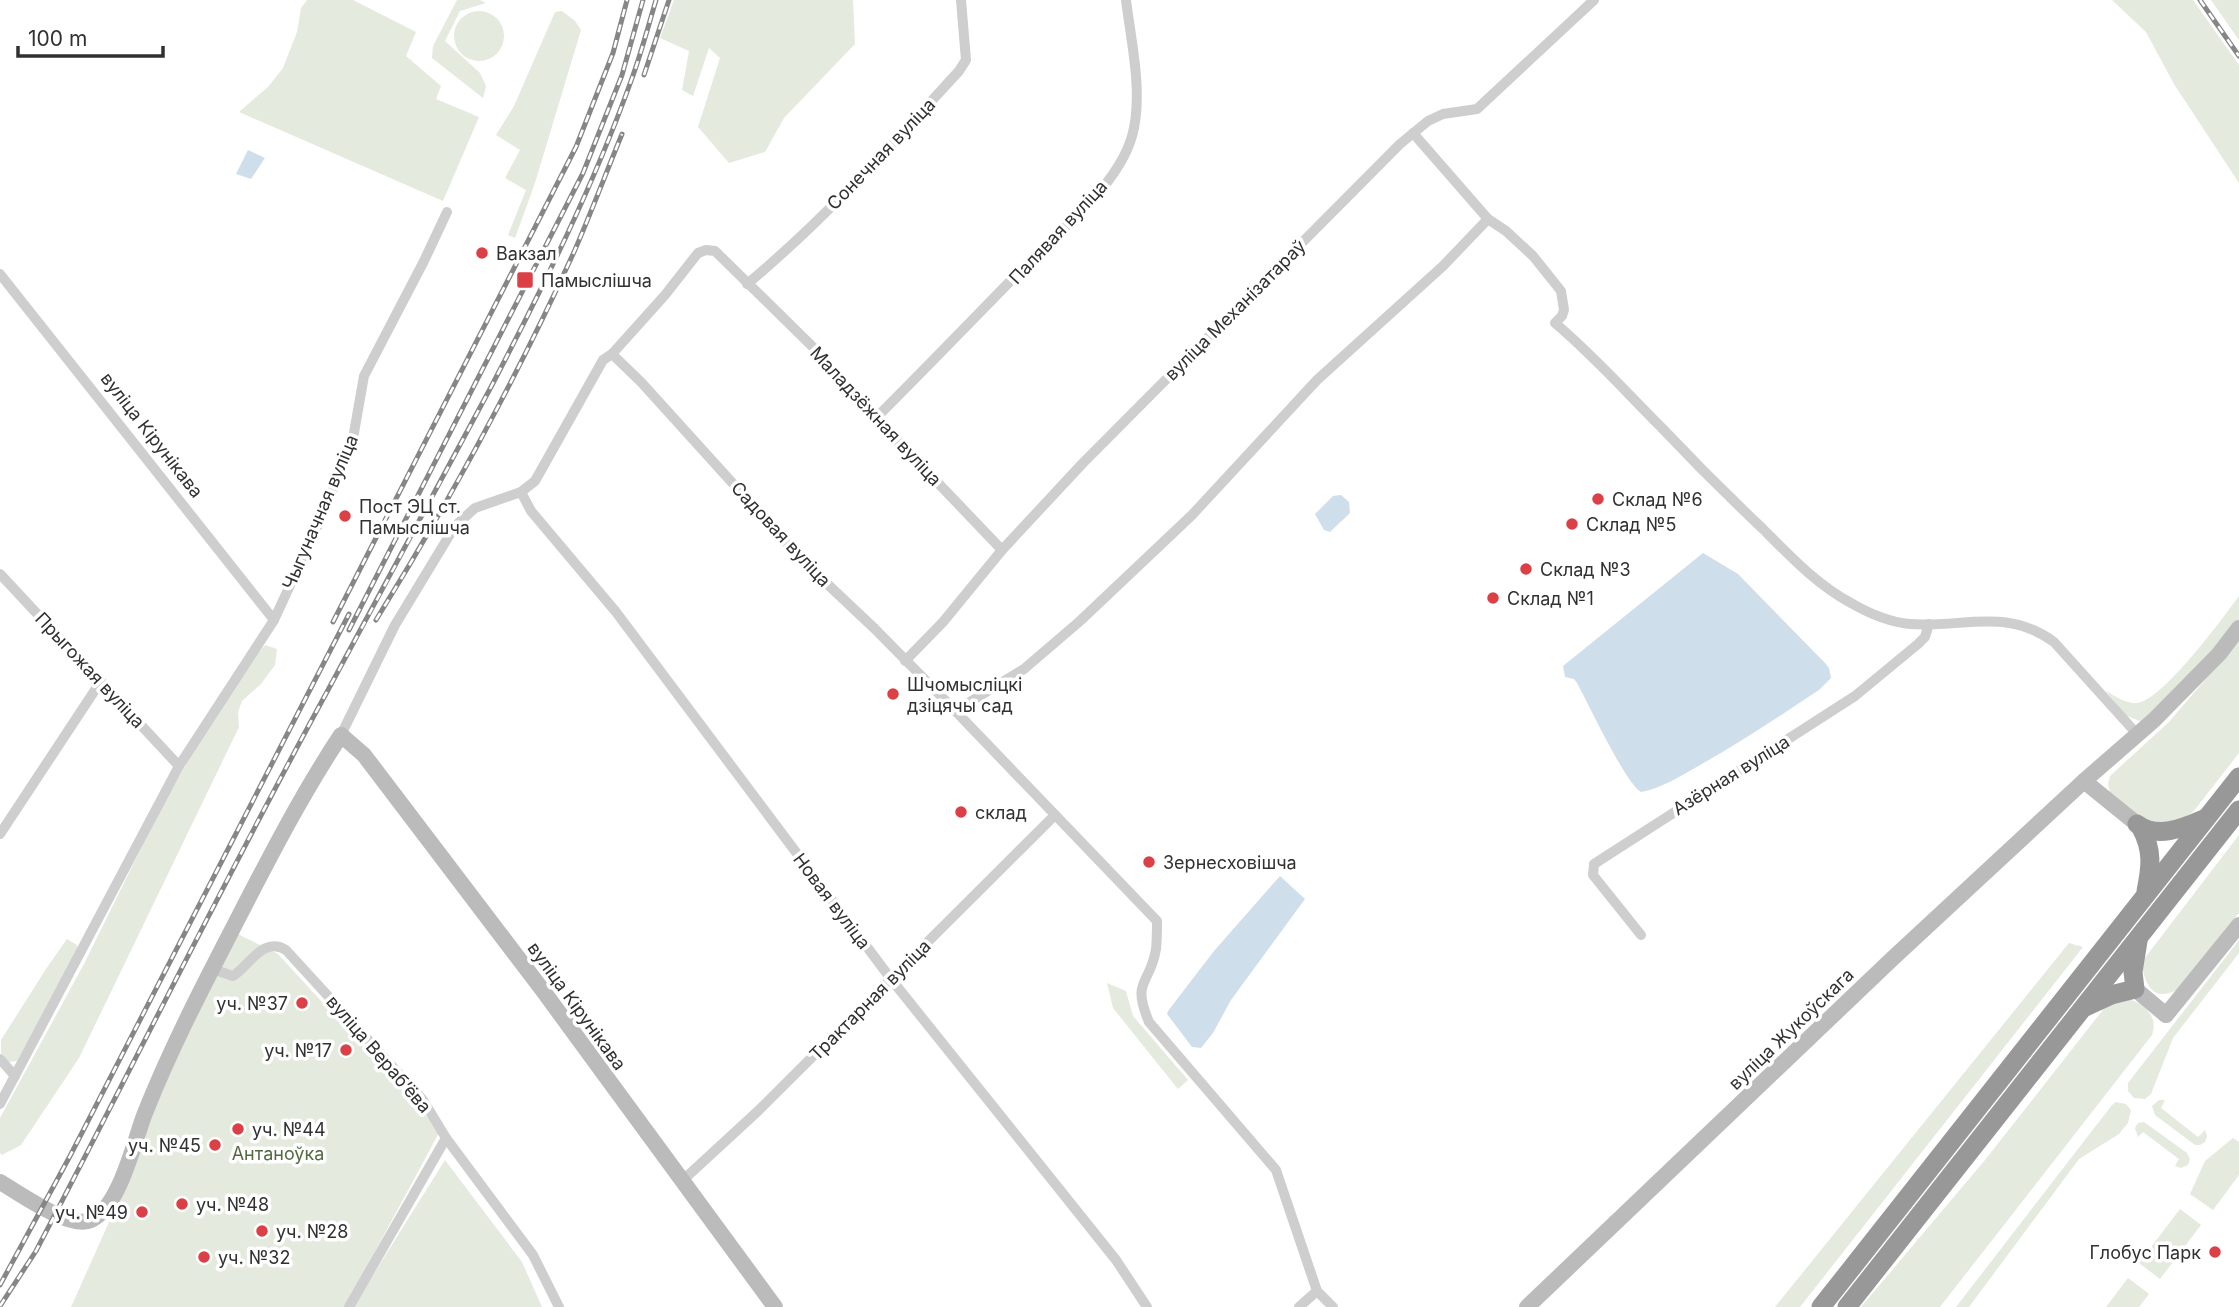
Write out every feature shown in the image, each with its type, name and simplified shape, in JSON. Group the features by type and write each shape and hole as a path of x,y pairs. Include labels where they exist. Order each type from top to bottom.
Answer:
{"highway":[{"path":"1821,1307 2239,777"},
{"path":"1847,1307 2239,810"},
{"path":"2139,826 2161,832 2172,831 2207,818"},
{"path":"2139,826 2151,855 2145,895"},
{"path":"2081,1009 2112,995 2135,989 2133,972 2139,937"}],"street":[{"name":"Сонечная вуліца","path":"747,284 865,174 959,71 966,60 961,0"},
{"name":"Палявая вуліца","path":"876,418 1081,212 1118,167 1134,130 1136,112 1137,91 1126,0"},
{"name":"вуліца Механізатараў","path":"905,661 943,622 1002,550 1082,464 1400,144 1428,121 1443,114 1477,109 1594,0"},
{"path":"1413,133 1488,219 1506,230 1533,256 1561,291 1564,310 1555,323 1584,347 1707,475 1791,556 1838,595 1867,612 1889,620 1929,624 2006,622 2021,624 2038,631 2054,642 2137,734"},
{"name":"Чыгуначная вуліца","path":"0,1104 179,766 274,620 352,444 364,376 447,212"},
{"path":"955,710 1024,669 1080,621 1192,515 1317,380 1443,266 1488,219"},
{"name":"Маладзёжная вуліца","path":"612,354 665,295 698,253 715,251 820,354 876,418 1002,550"},
{"name":"вуліца Кірунікава","path":"0,274 274,620"},
{"path":"0,1182 75,1221 92,1220 102,1213 114,1195 158,1080 212,969 312,778 341,735 395,625 455,526 475,508 521,492 535,481 594,374 603,360 612,354"},
{"name":"Садовая вуліца","path":"612,354 641,382 804,562 955,710 1157,921 1156,950 1141,985 1141,1003 1149,1022 1276,1170 1317,1291"},
{"name":"Новая вуліца","path":"521,492 531,511 616,612 891,979 1116,1261 1147,1307"},
{"name":"Прыгожая вуліца","path":"0,574 179,766"},
{"name":"Азёрная вуліца","path":"1641,935 1593,875 1594,864 1855,695 1918,644 1925,637 1929,624"},
{"name":"вуліца Жукоўскага","path":"1527,1307 1883,968 2137,734 2219,654 2239,628"},
{"path":"0,834 101,681"},
{"name":"вуліца Кірунікава","path":"341,735 364,755 551,1002 775,1307"},
{"path":"2084,781 2139,826"},
{"name":"Трактарная вуліца","path":"682,1181 758,1111 1055,815"},
{"path":"2135,989 2166,1015 2239,925"},
{"name":"вуліца Верабʼёва","path":"212,969 233,976 265,947 276,945 286,950 413,1088 446,1138 533,1255 559,1307"},
{"path":"0,1059 15,1076"},
{"path":"349,1307 446,1138"},
{"path":"1299,1307 1317,1291 1333,1307"}],"green space":[{"path":"307,0 353,0 416,32 406,56 441,86 436,99 479,117 443,201 239,112 268,87 283,68 297,32 301,8"},
{"path":"457,0 480,0 486,3 460,11 445,41 480,73 486,86 483,98 432,58 433,46"},
{"path":"674,0 853,0 855,44 784,118 765,152 729,163 698,127 720,58 709,48 693,96 682,90 689,51 660,38"},
{"path":"2112,0 2193,0 2239,65 2239,183 2174,84 2146,32"},
{"path":"2211,0 2239,0 2239,40"},
{"path":"479,11 497,18 504,36 497,54 479,61 461,54 454,36 461,18"},
{"path":"562,11 575,21 581,30 535,183 515,238 508,235 526,190 505,178 520,150 496,135 514,106 555,12"},
{"path":"2239,596 2239,619 2224,640 2142,722 2125,715 2106,691 2129,702 2137,703 2148,699 2176,674"},
{"path":"2239,640 2239,753 2193,812 2172,825 2143,822 2110,792 2110,776 2169,722"},
{"path":"265,645 277,649 275,665 261,684 242,701 238,712 239,727 79,1058 21,1145 2,1155 0,1118 84,964 159,812 204,733 247,666"},
{"path":"2239,835 2239,913 2179,989 2170,993 2157,993 2148,985 2141,963"},
{"name":"Антаноўка","path":"236,933 278,954 440,1131 345,1307 71,1307 114,1211 165,1078"},
{"path":"67,939 77,945 77,949 17,1061 9,1062 1,1053 1,1040"},
{"path":"2239,940 2239,953 2173,1038 2151,1094 2145,1099 2134,1098 2128,1091 2128,1083"},
{"path":"2069,943 2083,947 1800,1307 1775,1307"},
{"path":"1107,983 1126,991 1133,1016 1188,1080 1178,1089 1113,1008"},
{"path":"2125,998 2148,1011 2154,1028 2152,1035 1940,1307 1861,1307 1985,1160 2106,1006"},
{"path":"2159,1100 2165,1100 2161,1108 2198,1137 2205,1130 2205,1142 2195,1145 2155,1115 2152,1106"},
{"path":"2116,1102 2126,1104 2131,1110 2128,1123 2119,1134 2079,1159 1969,1307 1956,1307 2112,1105"},
{"path":"2144,1122 2187,1153 2190,1159 2188,1165 2181,1168 2175,1166 2179,1159 2143,1132 2138,1137 2135,1128 2138,1123"},
{"path":"2233,1138 2239,1142 2239,1175 2213,1210 2190,1194 2205,1161"},
{"path":"445,1160 522,1262 542,1307 353,1307"},
{"path":"2180,1209 2201,1225 2160,1279 2139,1263"},
{"path":"2128,1278 2149,1294 2139,1307 2106,1307"}],"water":[{"path":"248,150 265,158 251,179 236,174"},
{"path":"1341,495 1349,502 1350,513 1330,532 1324,530 1315,514 1333,496"},
{"path":"1703,553 1738,574 1825,663 1831,678 1819,690 1730,747 1671,781 1641,792 1634,786 1617,759 1577,683 1574,679 1565,677 1563,666"},
{"path":"1280,876 1305,899 1231,1000 1213,1033 1201,1048 1192,1047 1167,1014 1168,1011 1214,951"}],"railway":[{"path":"333,622 576,147 613,53 627,0"},
{"path":"349,630 583,173 622,75 643,0"},
{"path":"0,1306 36,1251 254,829 529,312 566,236 616,120 635,71 656,0"},
{"path":"644,75 669,0"},
{"path":"2200,0 2239,56"},
{"path":"376,620 430,531 529,346 574,252 622,134"},
{"path":"0,1285 70,1156 349,614"}],"place":[{"name":"Вакзал","path":"482,253"},
{"name":"Памыслішча","path":"525,280"},
{"name":"Склад №6","path":"1598,499"},
{"name":"Пост ЭЦ ст. Памыслішча","path":"345,516"},
{"name":"Склад №5","path":"1572,524"},
{"name":"Склад №3","path":"1526,569"},
{"name":"Склад №1","path":"1493,598"},
{"name":"Шчомысліцкі дзіцячы сад","path":"893,694"},
{"name":"склад","path":"961,812"},
{"name":"Зернесховішча","path":"1149,862"},
{"name":"уч. №37","path":"302,1003"},
{"name":"уч. №17","path":"346,1050"},
{"name":"уч. №44","path":"238,1129"},
{"name":"уч. №45","path":"215,1145"},
{"name":"уч. №48","path":"182,1204"},
{"name":"уч. №49","path":"142,1212"},
{"name":"уч. №28","path":"262,1231"},
{"name":"Глобус Парк","path":"2215,1252"},
{"name":"уч. №32","path":"204,1257"}]}
